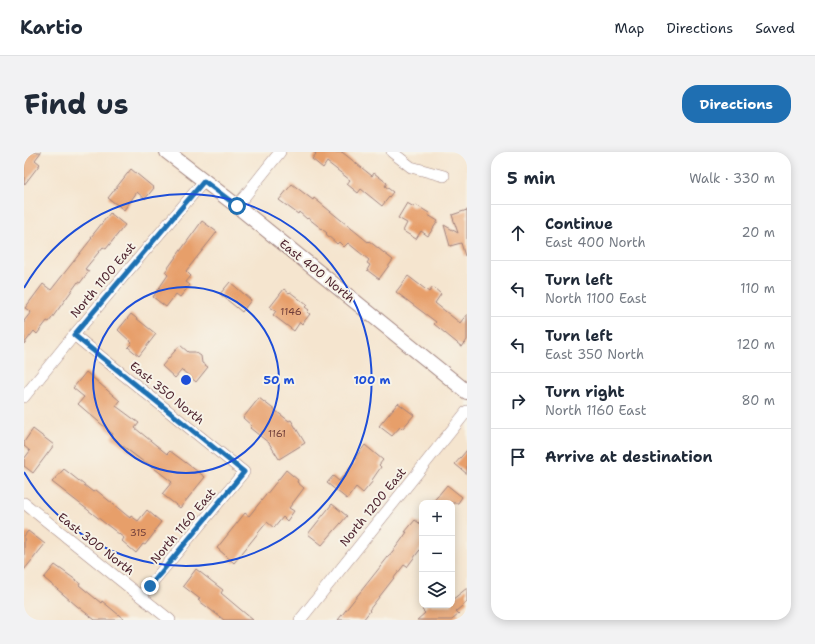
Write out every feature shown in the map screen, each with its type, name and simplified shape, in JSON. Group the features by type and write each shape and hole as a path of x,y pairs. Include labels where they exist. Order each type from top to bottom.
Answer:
{"street":[{"name":"East 400 North","path":"167,152 237,206 467,392"},
{"path":"237,206 280,152"},
{"path":"392,152 411,167 444,176"},
{"name":"North 1100 East","path":"24,397 74,335 204,181"},
{"name":"East 350 North","path":"74,335 244,472"},
{"name":"North 1200 East","path":"300,620 467,411"},
{"name":"North 1160 East","path":"141,596 244,472"},
{"name":"East 300 North","path":"24,503 170,620"}],"building":[{"path":"24,152 41,152 35,160 40,164 24,185"},
{"path":"314,152 342,152 372,176 374,173 387,183 385,186 393,192 382,206 361,189 358,193 347,184 350,180 327,162 323,168 312,159 316,154"},
{"path":"131,169 154,188 145,199 137,192 124,210 108,198"},
{"path":"292,184 313,200 314,198 368,242 369,241 393,260 379,279 367,270 370,265 367,263 369,260 348,243 344,247 339,242 337,244 326,234 327,233 308,218 307,219 299,212 298,214 279,200"},
{"path":"407,203 414,207 416,205 438,221 428,236 421,231 416,239 403,231 407,223 398,218"},
{"path":"467,210 467,255 465,256 461,243 450,246 444,225 458,233 452,215"},
{"path":"110,213 125,225 106,249 103,247 85,269 89,271 80,283 78,282 49,322 47,321 37,334 34,331 24,344 24,321 31,312 25,308 43,284 51,290"},
{"path":"202,221 217,232 186,271 191,276 186,282 190,285 180,297 176,294 166,307 153,297 168,275 165,272"},
{"path":"408,276 429,292 433,287 441,294 435,303 460,323 467,314 467,340 462,347 434,324 436,322 396,292"},
{"path":"230,282 251,300 242,312 220,294"},
{"path":"284,289 307,305 305,307 309,310 307,312 310,314 302,324 300,322 294,331 273,315 276,311 270,307"},
{"path":"131,314 156,334 139,356 128,347 132,343 118,330"},
{"path":"180,345 188,352 195,352 201,356 202,363 208,367 196,382 182,370 175,378 162,366"},
{"path":"86,372 120,401 116,406 139,423 135,428 167,454 170,451 205,477 180,508 162,494 172,482 111,437 113,434 78,404 84,397 73,388"},
{"path":"259,398 289,421 291,420 305,443 279,459 269,443 250,428 252,426 243,418"},
{"path":"398,403 414,415 402,429 400,427 392,436 379,426"},
{"path":"33,429 54,445 33,473 24,466 24,459 30,451 24,446 24,442"},
{"path":"365,445 383,460 379,465 381,467 372,480 373,481 363,493 356,487 347,499 327,483 333,476 339,481 354,463 355,458"},
{"path":"467,450 467,474 455,464"},
{"path":"64,469 93,492 96,490 130,518 131,516 138,521 147,510 161,522 145,545 143,544 136,553 122,541 124,538 52,482"},
{"path":"286,470 298,480 297,482 304,488 289,508 294,511 287,521 283,517 274,528 267,522 234,563 217,548 245,513 249,516"},
{"path":"447,485 462,497 458,503 455,503 455,500 434,500"},
{"path":"332,504 347,516 322,545 308,534"},
{"path":"415,520 419,523 419,551 407,567 404,565 363,620 338,620 400,542 407,532 405,532"},
{"path":"28,531 45,544 24,570 24,536"},
{"path":"55,565 80,583 79,585 101,603 102,601 125,620 95,620 77,606 44,578"},
{"path":"196,569 223,590 221,593 253,620 224,620 198,600 200,599 183,586"},
{"path":"467,588 467,602 456,611 459,614 452,620 417,620 425,613 422,610 424,608 455,608 455,598"}],"route":[{"path":"150,586 244,472 74,335 204,181 237,206"}]}
